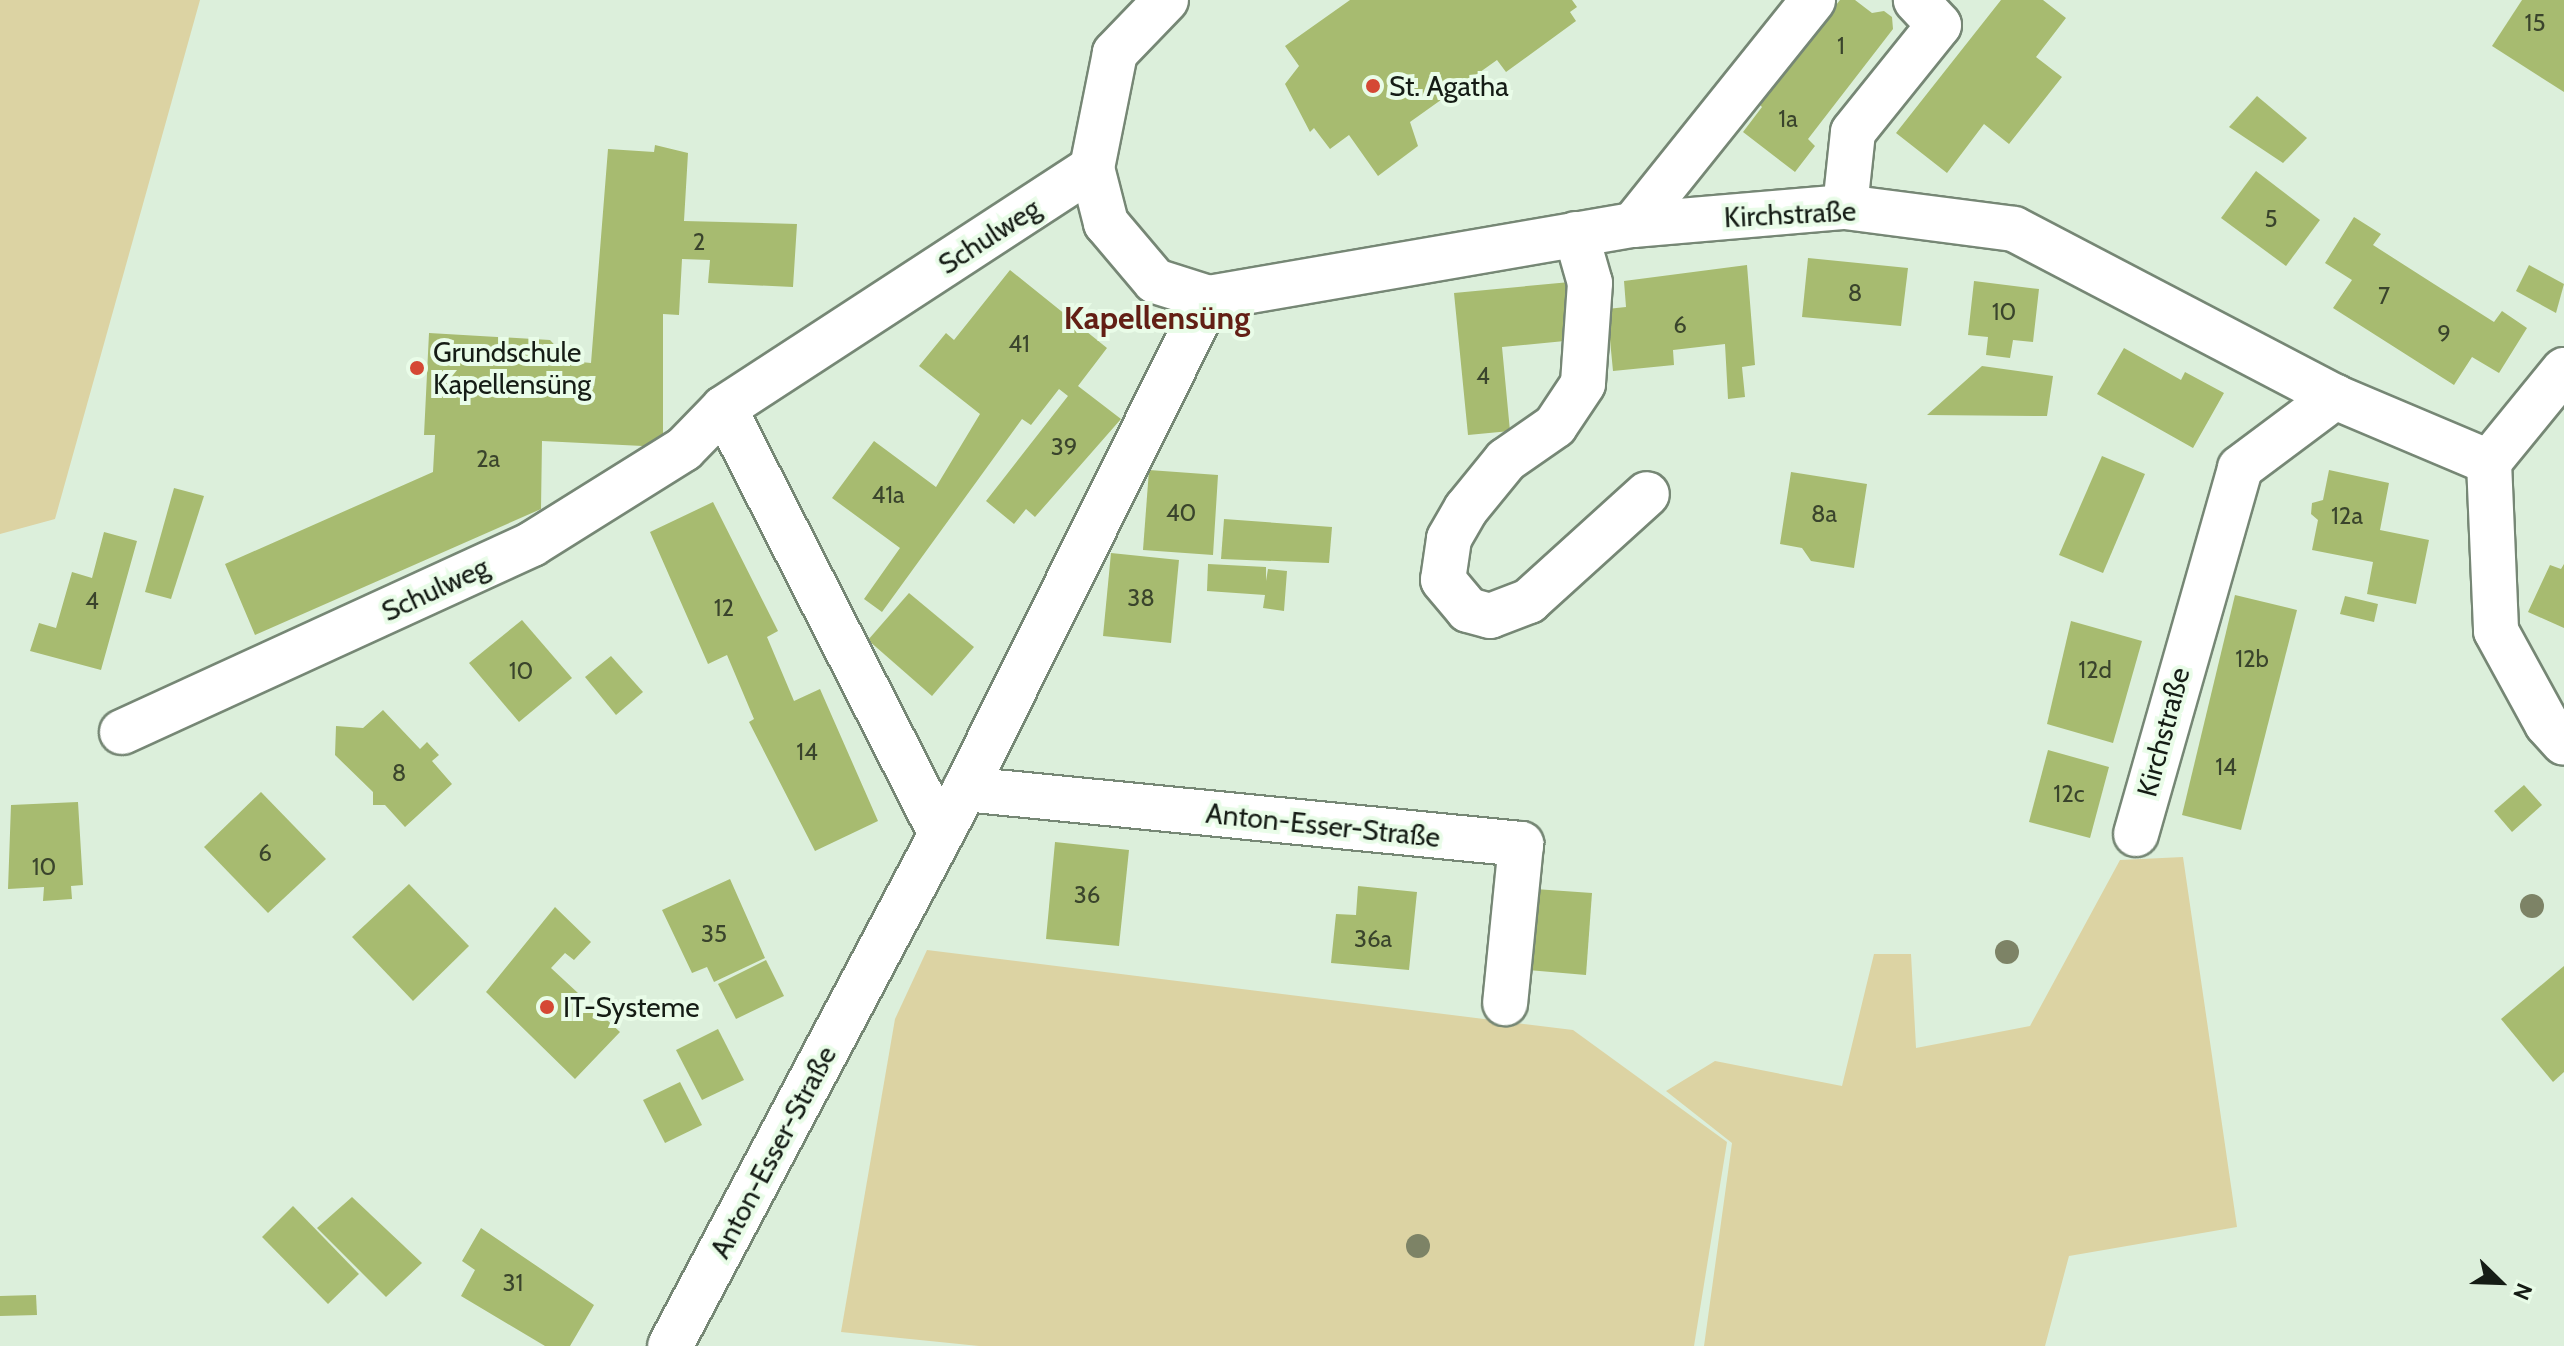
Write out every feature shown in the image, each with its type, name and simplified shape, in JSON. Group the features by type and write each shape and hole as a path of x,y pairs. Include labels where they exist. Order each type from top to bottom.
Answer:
{"street":[{"path":"1166,0 1115,53 1092,168 1106,223 1155,281 1209,298"},
{"path":"1633,225 1813,0"},
{"path":"1845,207 1853,132 1939,25 1916,0"},
{"name":"Schulweg","path":"122,732 532,544 684,449 724,408 1092,168"},
{"name":"Kirchstraße","path":"1209,298 1633,225 1845,207 2014,229 2335,397 2489,462"},
{"path":"1576,234 1590,283 1583,384 1555,426 1506,460 1466,509 1449,539 1443,580 1468,610 1490,616 1529,601 1647,494"},
{"name":"Anton-Esser-Straße","path":"670,1346 965,789 1209,298"},
{"path":"2564,370 2489,462 2496,631 2564,743"},
{"name":"Kirchstraße","path":"2136,834 2240,468 2335,397"},
{"path":"724,408 941,833"},
{"name":"Anton-Esser-Straße","path":"965,789 1521,844 1505,1003"}],"shaded area":[{"path":"0,0 200,0 55,519 0,534"},
{"path":"2183,857 2237,1227 2069,1256 2045,1346 1704,1346 1732,1143 1666,1091 1715,1061 1842,1086 1874,954 1911,954 1916,1048 2030,1026 2120,860"},
{"path":"927,950 1573,1030 1727,1142 1694,1346 979,1346 841,1332 895,1019"}],"building":[{"name":"St. Agatha","path":"1350,0 1572,0 1577,7 1570,12 1576,21 1506,72 1497,60 1410,122 1418,146 1378,176 1349,135 1330,149 1314,128 1310,132 1285,84 1299,66 1285,46"},
{"path":"1840,0 1855,0 1872,13 1884,11 1892,17 1893,29 1808,139 1815,146 1795,172 1743,132 1762,107 1758,103"},
{"path":"2001,0 2043,0 2066,18 2036,57 2062,77 2009,144 1984,124 1947,173 1896,133"},
{"path":"2522,0 2564,0 2564,92 2492,46"},
{"path":"2257,96 2307,138 2283,163 2229,127"},
{"path":"655,145 688,153 684,221 797,224 793,287 708,283 710,260 682,259 679,315 663,314 663,447 542,441 541,509 255,635 225,564 433,472 435,435 424,435 429,333 550,340 570,361 591,363 608,149 654,152"},
{"path":"2256,171 2320,220 2286,266 2221,218"},
{"path":"2354,217 2381,234 2373,245 2494,322 2502,311 2527,328 2499,373 2472,357 2454,385 2333,308 2352,280 2325,263"},
{"path":"1808,258 1908,268 1901,326 1802,317"},
{"path":"1747,265 1755,365 1742,367 1745,397 1728,399 1725,344 1673,350 1674,365 1613,371 1607,309 1626,307 1624,281"},
{"path":"2529,265 2564,284 2556,313 2516,291"},
{"path":"1010,270 1107,348 1078,386 1121,419 1035,517 1026,509 1014,524 986,501 1068,396 1059,389 1031,425 1022,419 882,612 864,599 900,548 832,498 874,441 936,487 980,414 919,366 946,333 954,340"},
{"path":"1974,281 2039,289 2033,342 2013,340 2010,358 1986,355 1988,337 1968,335"},
{"path":"1570,282 1575,340 1502,347 1510,431 1468,435 1454,293"},
{"path":"2124,348 2181,380 2185,372 2224,393 2193,448 2097,394"},
{"path":"1982,366 2053,376 2047,416 1927,415"},
{"path":"2102,456 2145,474 2103,573 2059,555"},
{"path":"1149,470 1218,475 1213,555 1143,550"},
{"path":"2329,470 2389,483 2380,530 2429,540 2416,604 2367,594 2373,562 2312,550 2318,520 2311,514 2312,503 2323,500"},
{"path":"1791,472 1867,484 1854,568 1811,561 1802,548 1780,544"},
{"path":"174,488 204,496 171,599 145,592"},
{"path":"713,502 778,631 767,637 794,701 820,689 878,821 815,851 749,722 754,719 727,655 708,664 650,532"},
{"path":"1224,519 1332,527 1329,563 1221,559"},
{"path":"104,532 137,541 101,670 30,651 39,623 56,628 72,572 92,578"},
{"path":"1111,553 1179,560 1171,643 1103,636"},
{"path":"1208,564 1266,567 1266,581 1268,569 1287,571 1284,611 1263,608 1265,595 1207,591"},
{"path":"2564,564 2564,628 2528,612 2550,565 2561,569"},
{"path":"909,593 974,647 932,696 868,640"},
{"path":"2235,595 2297,610 2241,830 2182,815"},
{"path":"2345,596 2378,604 2374,622 2340,614"},
{"path":"522,620 572,678 519,722 469,663"},
{"path":"2071,621 2142,641 2113,743 2047,724"},
{"path":"611,656 643,692 616,715 585,677"},
{"path":"383,710 420,749 427,742 439,755 432,761 452,784 405,827 385,805 373,805 373,792 335,755 336,726 363,728"},
{"path":"2048,750 2109,767 2090,838 2029,822"},
{"path":"2524,785 2542,805 2512,832 2494,811"},
{"path":"261,792 326,859 268,913 204,847"},
{"path":"78,802 83,885 71,886 72,899 43,901 44,887 8,889 11,805"},
{"path":"1055,842 1129,850 1119,946 1046,939"},
{"path":"730,879 765,958 714,982 707,967 692,973 662,910"},
{"path":"409,884 469,946 413,1001 352,937"},
{"path":"1358,886 1417,892 1409,970 1331,963 1336,914 1356,915"},
{"path":"1535,889 1592,893 1586,975 1528,970"},
{"name":"IT-Systeme","path":"555,907 591,942 574,960 565,953 551,968 620,1032 575,1079 486,992"},
{"path":"766,960 784,996 736,1019 718,984"},
{"path":"2564,966 2564,1072 2553,1082 2501,1019"},
{"path":"718,1029 744,1080 702,1100 676,1050"},
{"path":"680,1082 702,1125 665,1143 643,1100"},
{"path":"352,1197 422,1263 386,1297 317,1228"},
{"path":"293,1206 359,1274 328,1304 262,1237"},
{"path":"481,1228 594,1305 570,1346 545,1346 461,1296 475,1270 462,1261"},
{"path":"36,1295 37,1315 0,1316 0,1296"}],"place":[{"name":"St. Agatha","path":"1373,86"},
{"name":"Grundschule Kapellensüng","path":"417,368"},
{"name":"IT-Systeme","path":"547,1007"}],"district":[{"name":"Kapellensüng","path":"1157,318"}]}
